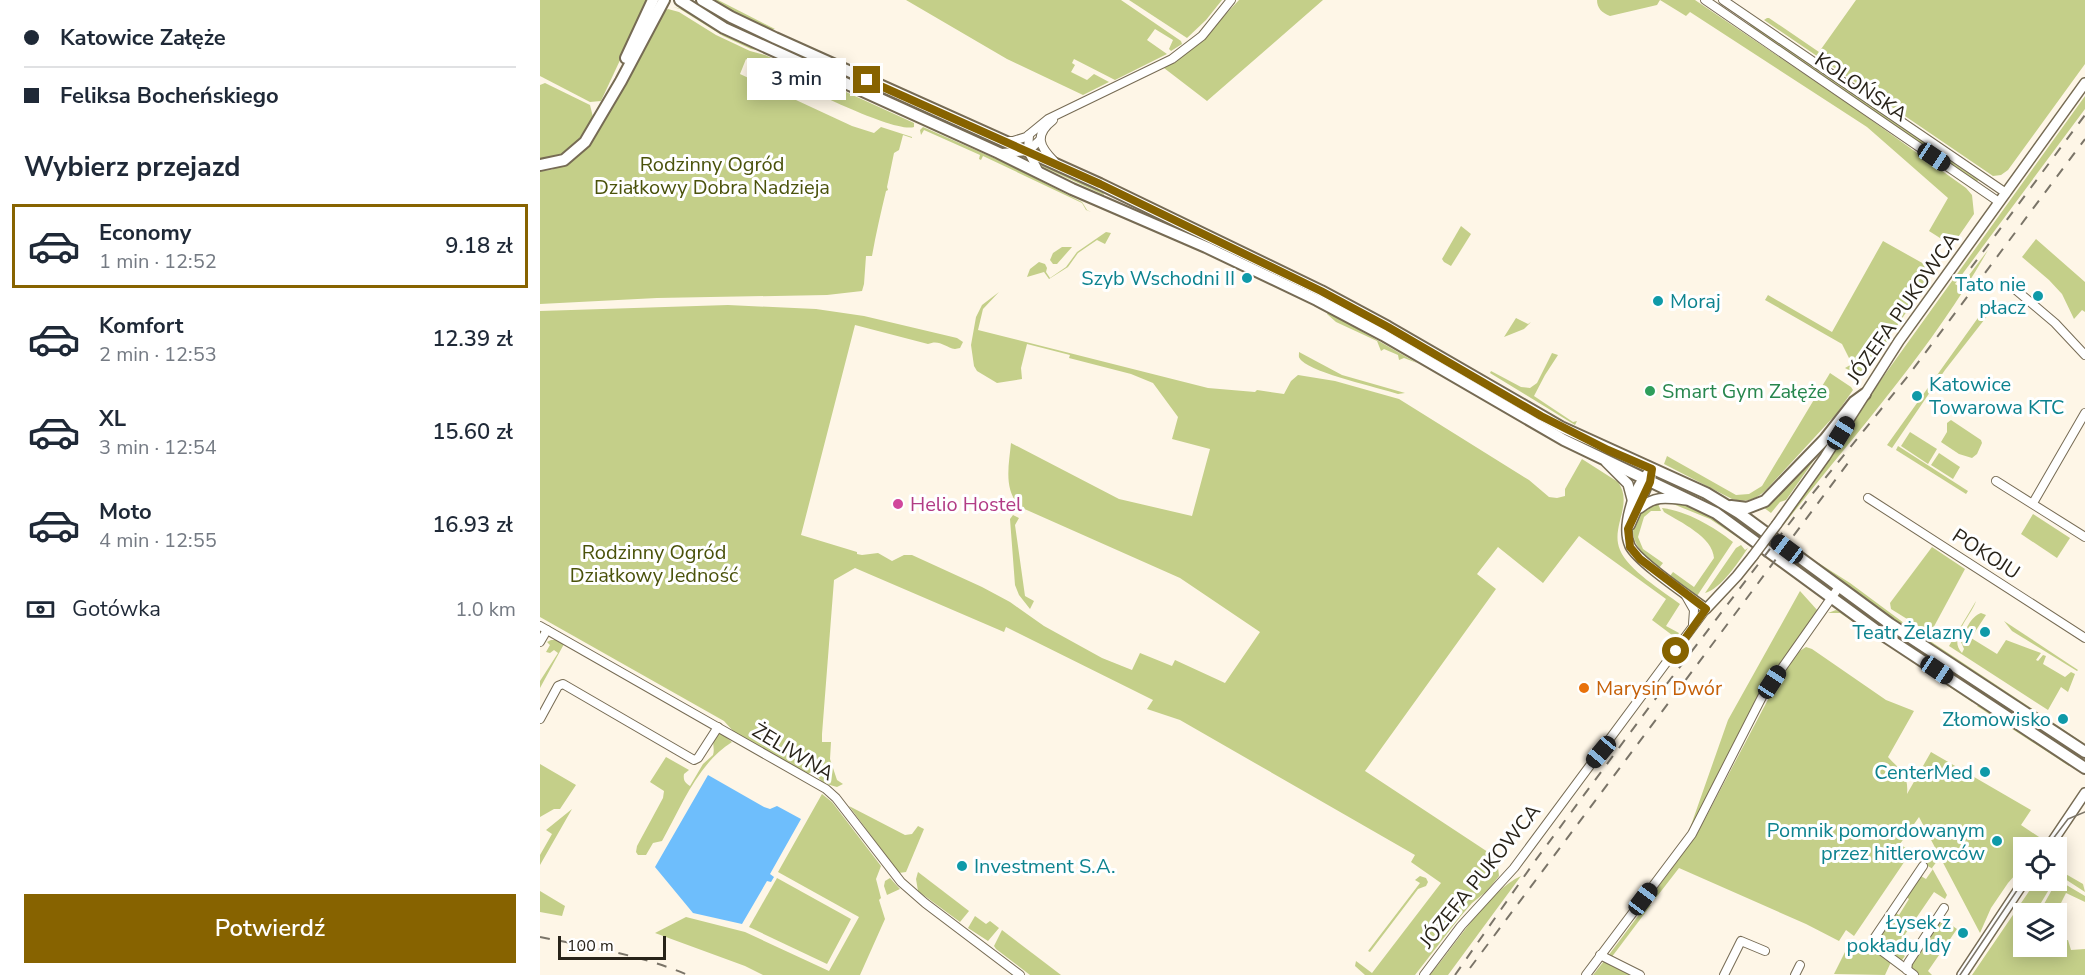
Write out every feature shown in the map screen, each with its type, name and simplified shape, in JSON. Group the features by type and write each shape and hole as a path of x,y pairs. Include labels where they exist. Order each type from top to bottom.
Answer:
{"main road":[{"path":"540,165 564,160 585,142 660,1 682,1 735,33 1001,153 1128,214 1220,253 1327,305 1564,440 1604,461 1692,500 1728,520 1880,633 2085,768"},
{"path":"704,1 775,38 1058,164 1321,291 1541,416 1608,450 1706,493 1728,506 1890,624 2085,752"},
{"path":"1728,506 1748,508 1765,501 1822,442 1854,402 1865,394"}],"street":[{"path":"1005,141 1020,140 1029,135 1042,122 1165,63 1184,51 1209,28 1231,0"},
{"name":"KOLOŃSKA","path":"1705,0 1999,202"},
{"name":"KOLOŃSKA","path":"1723,0 2006,193"},
{"name":"JÓZEFA PUKOWCA","path":"1424,975 1461,926 1514,868 1693,626 1737,576 1777,524 1825,458 1899,342 2085,83"},
{"path":"1001,153 1028,151 1040,140 1043,130 1061,114"},
{"path":"1029,135 1028,151 1040,173"},
{"path":"1040,140 1047,154 1058,164"},
{"path":"2010,285 2055,323 2085,355"},
{"path":"2032,503 2085,413"},
{"path":"1604,461 1628,484 1632,500"},
{"path":"1652,469 1632,500 1628,517 1628,541 1635,553 1706,609"},
{"path":"1628,529 1638,509 1646,480"},
{"path":"1996,481 2085,537"},
{"path":"1638,509 1648,501 1659,498 1692,500"},
{"name":"POKOJU","path":"1868,498 2085,638"},
{"path":"1586,975 1692,834 1763,694 1839,587"},
{"path":"1681,590 1692,605 1693,626"},
{"path":"540,642 544,628"},
{"name":"ŻELIWNA","path":"544,628 830,793 901,882 1020,975"},
{"path":"540,719 558,686 562,684 694,760 698,758 718,727"},
{"path":"2055,837 2085,793"},
{"path":"1911,973 1874,945 1873,940 1923,866"},
{"path":"1962,975 2018,891"},
{"path":"1911,973 1908,963 1944,908"},
{"path":"1724,975 1740,941 1765,951"},
{"path":"1600,955 1640,975"},
{"path":"1795,975 1800,965"}],"green space":[{"path":"540,0 648,0 601,101 590,102 540,76"},
{"path":"687,0 744,31 976,134 934,119 728,25"},
{"path":"712,0 718,0 775,29 770,30 735,14"},
{"path":"906,0 1121,0 1181,41 1182,44 1171,51 1169,49 1173,40 1155,29 1147,40 1167,54 1115,80 1074,59 1072,63 1075,65 1071,72 1087,80 1094,74 1109,82 1083,95 1007,59"},
{"path":"1129,0 1222,0 1187,38"},
{"path":"1239,0 1323,0 1207,101 1164,68 1195,47"},
{"path":"1597,0 1660,0 1657,5 1610,16 1601,10"},
{"path":"1660,0 1695,0 1853,107 1966,188 1972,195 1974,214 1954,243 1951,245 1929,231 1948,198 1867,127 1690,12 1686,16"},
{"path":"1856,0 2085,0 2085,64 2008,170 2001,175 1993,176 1764,20 1769,18 1819,52"},
{"path":"673,7 687,10 764,51 751,49 723,36"},
{"name":"Rodzinny Ogród Działkowy Dobra Nadzieja","path":"668,9 679,12 716,35 750,51 765,55 914,123 914,127 902,127 858,112 746,59 740,74 852,126 874,133 881,127 912,137 903,135 899,150 894,153 888,190 872,256 866,256 862,291 827,295 657,298 540,304 540,171 551,170 569,163 589,146 664,11"},
{"path":"1751,24 1978,180 1977,182 1749,25"},
{"path":"545,83 590,105 593,117 584,133 566,151 558,156 540,160 540,85"},
{"path":"2085,96 2085,109 1955,284 1960,287 1988,250 1942,323 1890,393 1782,527 1873,391"},
{"path":"923,127 1003,162 1082,202 1091,212 1086,210 1082,203 983,156 981,160 980,155 924,130 921,135 920,130"},
{"path":"1036,159 1103,191 1104,195 1041,166"},
{"path":"1461,226 1471,234 1451,266 1442,259"},
{"path":"1106,232 1111,233 1105,244 1097,240 1078,253 1068,267 1049,279 1044,272 1027,277 1030,269 1039,262 1045,264 1050,278 1066,267 1077,252"},
{"path":"2036,239 2085,282 2085,312 2082,310 2074,319 2062,294 2022,257"},
{"path":"1883,241 1933,269 1933,272 1865,374 1860,376 1845,368 1852,364 1842,344 1765,300 1768,295 1832,332"},
{"path":"1062,247 1072,247 1057,264 1053,264 1050,260 1053,253"},
{"name":"Rodzinny Ogród Działkowy Jedność","path":"999,292 983,309 978,330 1208,388 1255,392 1257,390 1284,394 1291,381 1298,375 1335,381 1399,399 1529,480 1549,497 1565,496 1565,489 1582,459 1618,482 1624,499 1618,533 1620,550 1630,565 1680,604 1666,626 1679,633 1676,638 1652,620 1666,599 1579,536 1543,583 1498,547 1477,574 1496,589 1365,771 1497,858 1499,876 1460,917 1415,975 1365,975 1355,966 1356,961 1372,973 1441,883 1411,862 1415,855 1180,720 1147,709 1153,700 1006,627 1004,632 855,568 834,580 822,742 831,742 830,759 837,780 843,784 837,787 823,783 813,771 808,774 734,732 724,721 540,617 540,311 728,305 816,309 864,316 957,338 963,342 960,348 955,349 939,343 928,344 855,325 801,535 857,552 857,554 878,553 892,561 904,555 912,555 982,587 1010,602 1044,626 1102,658 1132,670 1140,653 1172,666 1175,660 1225,683 1260,632 1180,578 1020,507 1011,492 1008,476 1011,443 1119,499 1192,516 1210,449 1172,439 1178,417 1153,383 1131,374 1069,358 1070,355 1027,344 1021,368 1022,379 997,383 977,371 971,345 976,317 982,305"},
{"path":"1990,301 1995,306 1945,370 1892,448 1887,445"},
{"path":"1328,312 1417,363 1404,358 1399,360 1398,355 1384,349 1381,351 1377,341 1336,322 1327,314"},
{"path":"1516,318 1528,324 1531,322 1524,329 1504,337"},
{"path":"1299,352 1342,375 1405,393 1398,394 1319,370 1302,361"},
{"path":"1552,353 1558,355 1534,396 1573,422 1577,421 1575,425 1490,373 1491,371 1521,387 1530,388 1537,383"},
{"path":"1830,373 1853,390 1837,413 1757,497 1746,501 1732,499 1664,464 1667,456 1736,495 1749,494 1762,486"},
{"path":"1951,420 1981,440 1977,454 1972,458 1959,454 1941,442 1947,432 1947,423"},
{"path":"1910,432 1937,449 1928,464 1901,446"},
{"path":"1824,446 1786,500 1780,502 1771,513 1763,507"},
{"path":"1898,446 1968,491 1966,494 1896,450"},
{"path":"1939,453 1960,467 1953,479 1931,465"},
{"path":"1700,498 1764,536 1761,540"},
{"path":"1672,500 1714,516 1749,541 1749,545 1710,519 1668,502"},
{"path":"1657,501 1661,511 1651,511 1644,517 1638,537 1643,549 1663,563 1659,568 1641,551 1633,534 1638,518"},
{"path":"1662,508 1681,512 1700,521 1733,542 1697,596 1670,576 1673,572 1694,587 1714,558 1712,550 1702,537 1664,512"},
{"path":"2033,514 2070,538 2057,558 2021,534"},
{"path":"1013,515 1019,518 1015,525 1025,596 1034,601 1030,609 1019,595 1015,585 1010,519"},
{"path":"1741,545 1745,550 1748,548 1735,567 1717,586 1705,593 1736,548"},
{"path":"1932,547 1965,569 1931,632 1928,632 1891,609 1890,603"},
{"path":"1817,562 2085,746 1870,606 1815,565"},
{"path":"1800,591 1818,611 1778,666 1761,694 1689,831 1728,720"},
{"path":"1976,601 1957,641 1962,653 1964,649 1961,642 1966,629 1974,617 1981,613 1986,615 1971,638 1997,654 2006,640 2041,653 2036,660 2038,661 2043,655 2046,656 2043,664 2065,677 2071,672 2075,674 2068,692 2061,687 2048,710 1949,646"},
{"path":"1847,603 1887,630 1925,651 2034,723 2033,725 1916,650"},
{"path":"1836,610 1972,699 1972,702 1840,613 1828,613"},
{"path":"2004,621 2078,670 2012,631"},
{"path":"551,640 564,644 540,688 540,681 558,653 554,650 550,653 546,652 550,645 547,642"},
{"path":"1806,647 1812,649 1886,700 1914,711 1888,757 1905,777 1907,794 1931,752 2031,810 2021,825 2039,837 2013,837 2013,877 1991,908 1980,933 1919,817 1900,844 1911,852 1854,936 1846,930 1839,941 1679,868 1655,899 1650,898 1696,836 1782,673 1798,652"},
{"path":"1979,705 2073,765 2069,766 1977,706"},
{"path":"721,733 732,742 709,762 700,774 662,841 653,843 646,855 638,855 637,846 663,798 664,791 650,782 666,757 689,770 684,774 684,778 690,786 703,764 713,755 715,738"},
{"path":"540,764 576,785 560,809 554,809 540,817"},
{"path":"822,794 832,802 881,866 876,879 885,919 860,975 763,975 745,966 655,933 686,917 745,932 829,971 859,917 778,872"},
{"path":"849,806 905,835 912,834 918,826 924,829 906,872 899,873"},
{"path":"572,809 540,865 540,855 552,834 546,830"},
{"path":"1936,851 1940,857 1932,869 1926,865"},
{"path":"1933,869 1947,895 1945,899 1934,892 1895,949 1905,956 1900,963 1875,941 1894,912 1899,915 1909,899 1905,896 1919,875 1926,879"},
{"path":"918,872 969,911 960,922 918,891 916,879"},
{"path":"2067,875 2083,884 2085,892 2067,880"},
{"path":"1420,876 1426,878 1428,882 1426,886 1418,889 1370,952 1368,951 1420,883 1415,880"},
{"path":"1521,876 1448,975 1430,975 1485,906 1509,883"},
{"path":"777,878 851,919 827,964 749,927"},
{"path":"890,878 900,889 887,895 884,886 885,881"},
{"path":"2067,885 2085,896 2085,902 2066,893 2061,903 2045,903 2051,891 2067,891"},
{"path":"540,891 565,906 562,916 540,912"},
{"path":"2029,891 2048,891 2041,903 2021,903"},
{"path":"1647,904 1651,905 1611,958 1608,956"},
{"path":"2013,915 2013,957 2067,957 2067,940 2071,950 2085,949 2085,975 1972,975"},
{"path":"975,916 986,924 990,921 999,928 988,941 968,928"},
{"path":"1940,917 1957,929 1928,971 1932,975 1917,975 1909,969 1910,963"},
{"path":"1002,930 1061,975 1030,975 994,946"},
{"path":"1848,946 1864,954 1867,948 1872,948 1891,962 1885,975 1834,974"},
{"path":"1604,961 1632,975 1593,975"}],"water":[{"path":"708,775 764,807 770,809 777,806 801,819 770,874 774,877 771,882 767,881 742,924 693,913 655,867"}],"tram line":[{"path":"2054,837 2068,819 2085,812"},
{"path":"1960,975 2017,891"}],"railway":[{"path":"1959,284 2085,115"},
{"path":"1455,975 1535,861 1650,706 1805,503 1908,376 2085,139"},
{"path":"1470,968 1851,459"},
{"path":"540,937 634,957 688,975"}],"place":[{"name":"Szyb Wschodni II","path":"1247,278"},
{"name":"Tato nie płacz","path":"2038,296"},
{"name":"Moraj","path":"1658,301"},
{"name":"Smart Gym Załęże","path":"1650,391"},
{"name":"Katowice Towarowa KTC","path":"1917,396"},
{"name":"Helio Hostel","path":"898,504"},
{"name":"Teatr Żelazny","path":"1985,632"},
{"name":"Marysin Dwór","path":"1584,688"},
{"name":"Złomowisko","path":"2063,719"},
{"name":"CenterMed","path":"1985,772"},
{"name":"Pomnik pomordowanym przez hitlerowców","path":"1997,841"},
{"name":"Investment S.A.","path":"962,866"},
{"name":"Łysek z pokładu Idy","path":"1963,933"}],"route":[{"path":"867,80 1100,184 1321,291 1541,416 1608,450 1652,469 1650,482 1628,529 1630,547 1640,559 1706,609 1676,651"}]}
